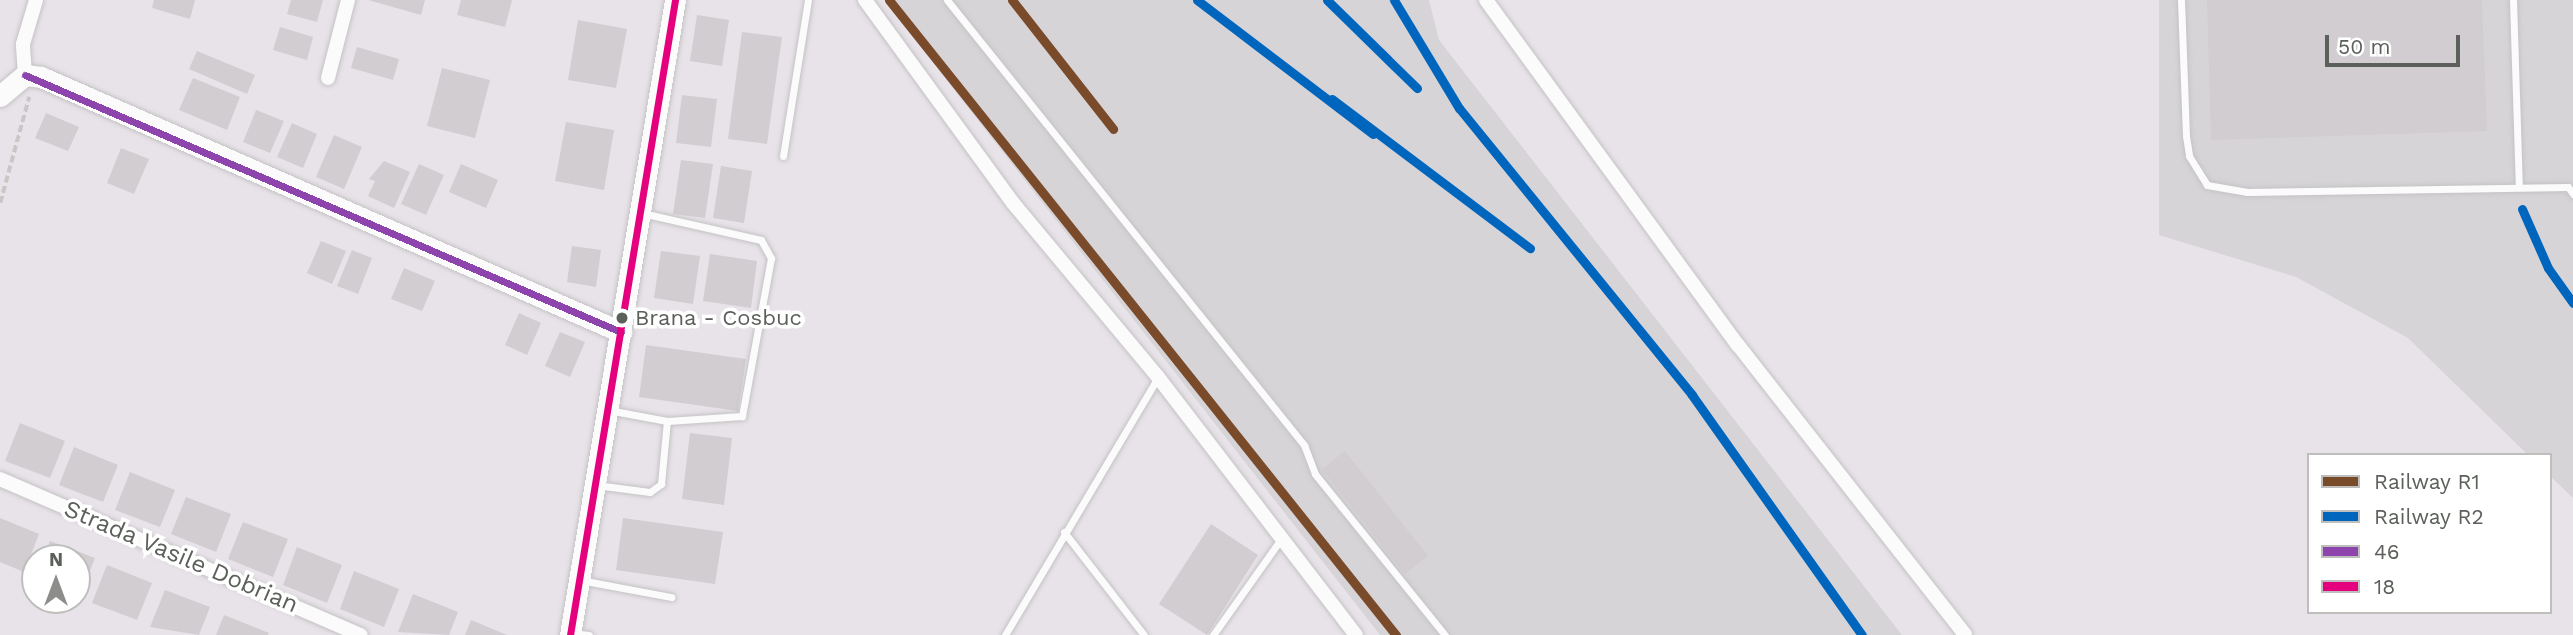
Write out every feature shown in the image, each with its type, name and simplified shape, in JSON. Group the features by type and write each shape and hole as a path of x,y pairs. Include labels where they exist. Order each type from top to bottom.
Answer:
{"street":[{"path":"36,0 22,54 29,75 621,332"},
{"path":"328,78 348,0"},
{"path":"576,634 579,580 675,0"},
{"path":"865,0 1013,203 1158,377 1356,635"},
{"path":"1486,0 1738,345 1965,635"},
{"path":"0,96 29,75"},
{"name":"Strada Vasile Dobrian","path":"0,479 361,635"}],"lane":[{"path":"783,156 808,0"},
{"path":"947,0 1304,445 1315,474 1445,635"},
{"path":"2181,0 2186,136 2189,156 2207,185 2247,192 2519,187 2571,190"},
{"path":"2513,0 2519,187"},
{"path":"608,410 667,421 743,416 772,258 761,240 641,213"},
{"path":"1005,635 1158,377"},
{"path":"595,485 656,490 667,421"},
{"path":"1064,532 1144,635"},
{"path":"1213,635 1281,539"},
{"path":"579,580 671,597"}],"path":[{"path":"0,203 29,75"}],"shaded area":[{"path":"884,0 1429,0 1439,40 1902,635 1380,635"},
{"path":"2159,0 2573,0 2573,498 2552,478 2552,453 2526,453 2408,338 2296,277 2159,235"}],"building":[{"path":"154,0 195,0 190,19 152,8"},
{"path":"291,0 323,0 317,22 287,14"},
{"path":"368,0 425,0 421,15"},
{"path":"461,0 512,0 505,27 457,15"},
{"path":"2207,0 2482,0 2487,131 2211,140"},
{"path":"697,15 729,20 722,66 690,61"},
{"path":"578,20 627,29 616,88 568,80"},
{"path":"280,27 313,37 307,60 273,50"},
{"path":"742,32 782,37 767,144 728,139"},
{"path":"357,47 399,59 393,80 351,68"},
{"path":"197,51 255,75 247,94 189,69"},
{"path":"442,68 490,80 475,138 427,126"},
{"path":"193,78 240,97 227,130 179,110"},
{"path":"682,95 717,99 711,147 676,143"},
{"path":"256,110 284,121 270,153 243,142"},
{"path":"46,113 79,127 68,151 35,138"},
{"path":"566,122 614,130 604,190 555,181"},
{"path":"292,123 317,134 303,168 277,157"},
{"path":"334,135 362,147 344,189 316,177"},
{"path":"121,148 149,159 134,194 107,183"},
{"path":"681,160 713,164 705,218 673,214"},
{"path":"384,161 410,172 394,208 368,196 375,181 369,179"},
{"path":"419,164 444,175 426,215 401,204"},
{"path":"461,164 498,180 486,208 449,192"},
{"path":"721,166 752,171 744,223 713,218"},
{"path":"321,241 346,251 332,284 307,273"},
{"path":"572,246 601,250 596,287 567,282"},
{"path":"352,250 372,258 358,294 337,286"},
{"path":"661,251 700,256 693,304 654,298"},
{"path":"710,254 757,261 751,308 703,301"},
{"path":"404,268 435,281 422,311 391,299"},
{"path":"519,313 541,323 527,355 505,345"},
{"path":"560,332 585,342 570,377 545,366"},
{"path":"646,345 746,359 738,411 639,397"},
{"path":"20,423 65,441 50,478 5,461"},
{"path":"690,433 732,438 724,505 682,499"},
{"path":"74,447 118,465 103,502 59,485"},
{"path":"1345,451 1428,556 1405,574 1322,469"},
{"path":"130,472 175,490 160,527 115,510"},
{"path":"186,497 231,514 216,552 171,534"},
{"path":"0,518 39,534 35,544 21,544 21,571 0,562"},
{"path":"623,518 723,532 715,584 616,570"},
{"path":"243,522 288,539 273,577 228,559"},
{"path":"1211,524 1258,555 1207,635 1159,604"},
{"path":"297,547 342,565 327,603 283,585"},
{"path":"107,565 152,583 137,620 92,603"},
{"path":"354,571 399,589 384,627 340,609"},
{"path":"165,590 210,607 199,635 150,627"},
{"path":"413,594 458,612 449,635 398,632"},
{"path":"224,615 269,633 216,635"},
{"path":"471,620 507,635 465,635"}],"rail line":[{"name":"R1","path":"889,0 1396,635"},
{"name":"R1","path":"1012,0 1113,129"},
{"name":"R2","path":"1197,0 1373,134"},
{"name":"R2","path":"1327,0 1417,88"},
{"name":"R2","path":"1394,0 1459,108 1692,395 1862,635"},
{"name":"R2","path":"1332,99 1530,248"},
{"name":"R2","path":"2522,209 2548,268 2573,303"}],"transit line":[{"name":"18","path":"570,635 675,0"},
{"name":"46","path":"25,75 621,332"}],"place":[{"name":"Brana - Cosbuc","path":"622,318"}]}
